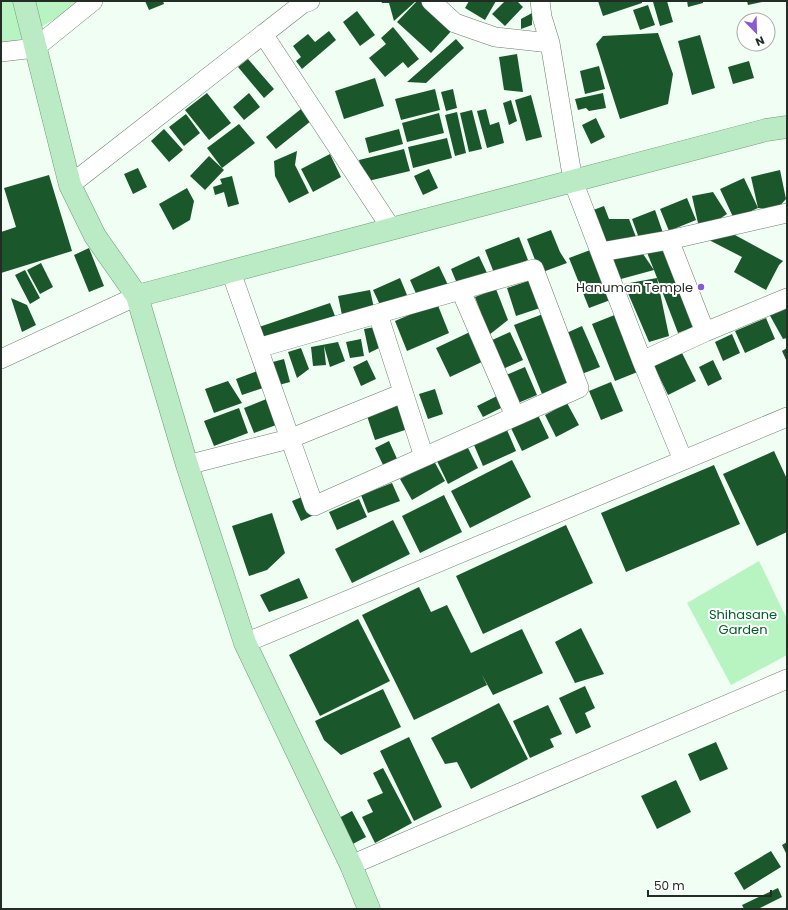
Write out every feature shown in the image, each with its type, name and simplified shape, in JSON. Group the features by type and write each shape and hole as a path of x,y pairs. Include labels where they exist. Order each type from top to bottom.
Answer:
{"main road":[{"path":"24,1 70,185 95,236 137,296 187,465 245,643 351,865 369,909"},
{"path":"137,296 766,130 787,128"}],"street":[{"path":"1,52 35,48 93,1"},
{"path":"70,185 302,4 310,1"},
{"path":"431,1 454,23 496,36 550,44"},
{"path":"540,1 542,17 550,44 573,181 642,361 683,460"},
{"path":"263,34 391,228"},
{"path":"601,252 669,240 787,213"},
{"path":"669,240 705,332"},
{"path":"231,272 289,440 314,506 579,388 534,269 462,291 258,348"},
{"path":"462,291 515,416"},
{"path":"1,359 137,296"},
{"path":"642,361 705,332 787,298"},
{"path":"378,314 424,457"},
{"path":"187,465 289,440 404,393"},
{"path":"245,643 787,417"},
{"path":"351,865 787,679"}],"green space":[{"path":"1,1 86,1 1,50"},
{"name":"Shihasane Garden","path":"759,561 787,619 787,655 731,685 687,603"}],"building":[{"path":"145,1 163,1 164,4 149,10"},
{"path":"381,1 416,1 394,21 389,3 382,3"},
{"path":"417,1 427,1 455,27 431,53 397,22"},
{"path":"469,1 496,1 485,20 465,8"},
{"path":"505,1 517,1 523,7 505,26 492,14"},
{"path":"598,1 642,1 642,3 603,16"},
{"path":"667,1 673,22 660,26 653,2"},
{"path":"687,1 703,1 703,3 688,7"},
{"path":"747,1 762,1 762,2 748,5"},
{"path":"648,5 655,25 640,30 633,10"},
{"path":"357,11 375,35 360,46 343,22"},
{"path":"532,13 532,25 521,29 521,19"},
{"path":"393,27 419,59 408,68 403,62 385,77 369,58 386,44 381,38"},
{"path":"329,31 336,40 302,69 296,61 301,57 293,46 308,34 315,42"},
{"path":"658,33 673,74 668,104 620,119 596,44 603,36"},
{"path":"700,35 715,88 692,95 678,41"},
{"path":"456,39 464,48 426,83 407,82"},
{"path":"517,54 523,92 504,90 499,57"},
{"path":"248,59 274,89 264,98 238,67"},
{"path":"749,61 754,78 733,84 728,67"},
{"path":"599,66 605,89 585,94 580,71"},
{"path":"375,78 384,106 344,119 335,91"},
{"path":"435,89 440,110 401,120 395,99"},
{"path":"453,89 457,108 446,111 441,92"},
{"path":"207,93 231,123 209,140 185,110"},
{"path":"249,93 260,107 244,120 233,107"},
{"path":"603,93 606,108 589,111 586,108 578,110 575,99"},
{"path":"531,95 542,137 526,141 515,100"},
{"path":"511,100 517,121 509,125 503,103"},
{"path":"301,109 311,121 276,149 266,137"},
{"path":"486,109 490,125 499,122 504,143 487,148 477,111"},
{"path":"472,110 482,149 469,152 460,113"},
{"path":"457,112 466,153 455,156 445,115"},
{"path":"439,113 444,133 407,142 402,123"},
{"path":"186,114 200,133 184,146 169,127"},
{"path":"596,118 605,137 591,144 582,125"},
{"path":"239,124 255,143 222,168 207,148"},
{"path":"164,129 183,150 169,162 151,141"},
{"path":"399,129 403,144 369,153 365,138"},
{"path":"447,138 452,158 413,168 408,147"},
{"path":"404,149 410,171 364,182 359,160"},
{"path":"297,151 295,165 309,193 289,203 275,176 274,161"},
{"path":"330,154 341,177 313,192 301,169"},
{"path":"209,156 224,170 205,190 190,176"},
{"path":"138,168 147,187 133,194 124,174"},
{"path":"429,169 438,188 423,195 414,176"},
{"path":"780,170 786,199 776,210 758,208 751,177"},
{"path":"49,175 72,251 1,273 1,232 16,227 4,188"},
{"path":"232,176 239,204 228,207 224,192 215,195 213,187 222,184 220,179"},
{"path":"744,178 758,208 734,219 720,189"},
{"path":"187,188 194,201 190,220 173,230 159,204"},
{"path":"713,192 727,214 712,224 698,223 692,196"},
{"path":"687,198 696,220 669,231 660,209"},
{"path":"604,206 609,219 629,219 636,237 603,250 588,212"},
{"path":"655,210 663,233 640,241 632,219"},
{"path":"722,228 783,261 779,265 766,290 734,272 742,257 709,240"},
{"path":"551,230 560,252 567,263 540,273 527,239"},
{"path":"519,237 528,260 494,273 485,250"},
{"path":"89,248 104,286 89,292 74,255"},
{"path":"593,249 613,299 589,308 569,258"},
{"path":"646,250 667,251 696,326 678,333"},
{"path":"641,251 654,270 621,279 609,257"},
{"path":"479,256 487,273 458,286 451,269"},
{"path":"41,263 53,287 40,294 27,270"},
{"path":"439,266 448,285 418,298 410,280"},
{"path":"25,270 40,298 30,304 15,275"},
{"path":"400,278 407,295 381,307 373,290"},
{"path":"657,278 669,336 649,342 624,284"},
{"path":"531,280 540,308 516,316 507,288"},
{"path":"496,289 508,320 489,335 475,297"},
{"path":"370,290 374,308 342,315 338,296"},
{"path":"11,298 27,305 36,325 22,332"},
{"path":"330,303 335,316 263,339 259,327"},
{"path":"437,303 449,333 407,351 395,321"},
{"path":"787,308 787,338 783,339 768,312"},
{"path":"543,314 571,383 542,394 514,325"},
{"path":"617,314 640,371 615,381 592,324"},
{"path":"766,318 775,339 745,353 735,331"},
{"path":"582,326 600,367 579,375 562,335"},
{"path":"375,327 379,348 369,353 364,329"},
{"path":"472,331 486,360 450,377 436,348"},
{"path":"510,332 523,360 503,369 490,341"},
{"path":"732,334 740,353 723,361 715,342"},
{"path":"361,339 364,356 350,358 346,342"},
{"path":"338,342 345,361 330,367 324,346 326,365 313,366 311,347"},
{"path":"301,348 309,369 297,378 288,352"},
{"path":"787,348 787,362 782,351"},
{"path":"682,353 696,381 668,395 654,366"},
{"path":"284,359 290,382 275,386 269,363"},
{"path":"367,360 376,379 361,386 353,367"},
{"path":"713,360 722,379 708,386 699,367"},
{"path":"525,367 537,395 518,403 506,375"},
{"path":"257,371 263,388 242,395 236,379"},
{"path":"228,381 242,403 214,413 205,389"},
{"path":"611,382 623,411 601,420 589,391"},
{"path":"435,389 443,414 428,419 419,394"},
{"path":"497,396 503,407 483,417 477,406"},
{"path":"269,398 279,424 254,433 244,408"},
{"path":"567,403 579,425 556,437 545,415"},
{"path":"399,404 408,429 375,440 367,416"},
{"path":"239,408 248,433 214,446 204,421"},
{"path":"537,413 549,438 522,451 510,426"},
{"path":"507,430 516,451 483,466 474,445"},
{"path":"389,441 398,461 384,467 375,448"},
{"path":"467,446 478,468 448,484 437,461"},
{"path":"774,451 787,479 787,532 757,546 723,474"},
{"path":"512,460 531,497 470,528 451,491"},
{"path":"434,461 445,481 412,500 400,479"},
{"path":"714,465 740,524 626,572 601,513"},
{"path":"392,483 400,501 368,513 361,495"},
{"path":"307,495 316,514 301,521 292,501"},
{"path":"444,495 462,532 420,553 402,516"},
{"path":"359,499 367,517 337,530 329,512"},
{"path":"272,513 285,553 267,570 249,576 232,526"},
{"path":"393,520 410,554 352,583 335,549"},
{"path":"566,525 593,583 483,634 456,576"},
{"path":"299,578 308,598 269,612 260,595"},
{"path":"419,587 431,612 447,605 471,653 522,629 543,673 493,695 482,675 487,685 414,720 362,615"},
{"path":"358,619 390,681 320,716 289,655"},
{"path":"581,628 604,674 575,683 555,642"},
{"path":"585,686 595,708 585,713 591,727 576,734 559,698"},
{"path":"383,689 401,727 341,755 324,740 315,721"},
{"path":"499,703 528,759 471,789 457,762 445,764 431,738"},
{"path":"548,705 562,734 550,739 554,747 530,758 513,721"},
{"path":"409,737 442,807 414,821 380,751"},
{"path":"716,742 728,769 700,781 688,754"},
{"path":"383,768 412,823 375,843 362,817 373,812 367,800 383,793 373,773"},
{"path":"676,780 691,812 657,829 641,796"},
{"path":"352,811 366,837 349,846 335,820"},
{"path":"787,842 787,855 782,845"},
{"path":"771,851 781,867 744,890 734,873"},
{"path":"778,888 782,897 758,909 744,909 742,905"}],"place":[{"name":"Hanuman Temple","path":"701,287"}]}
